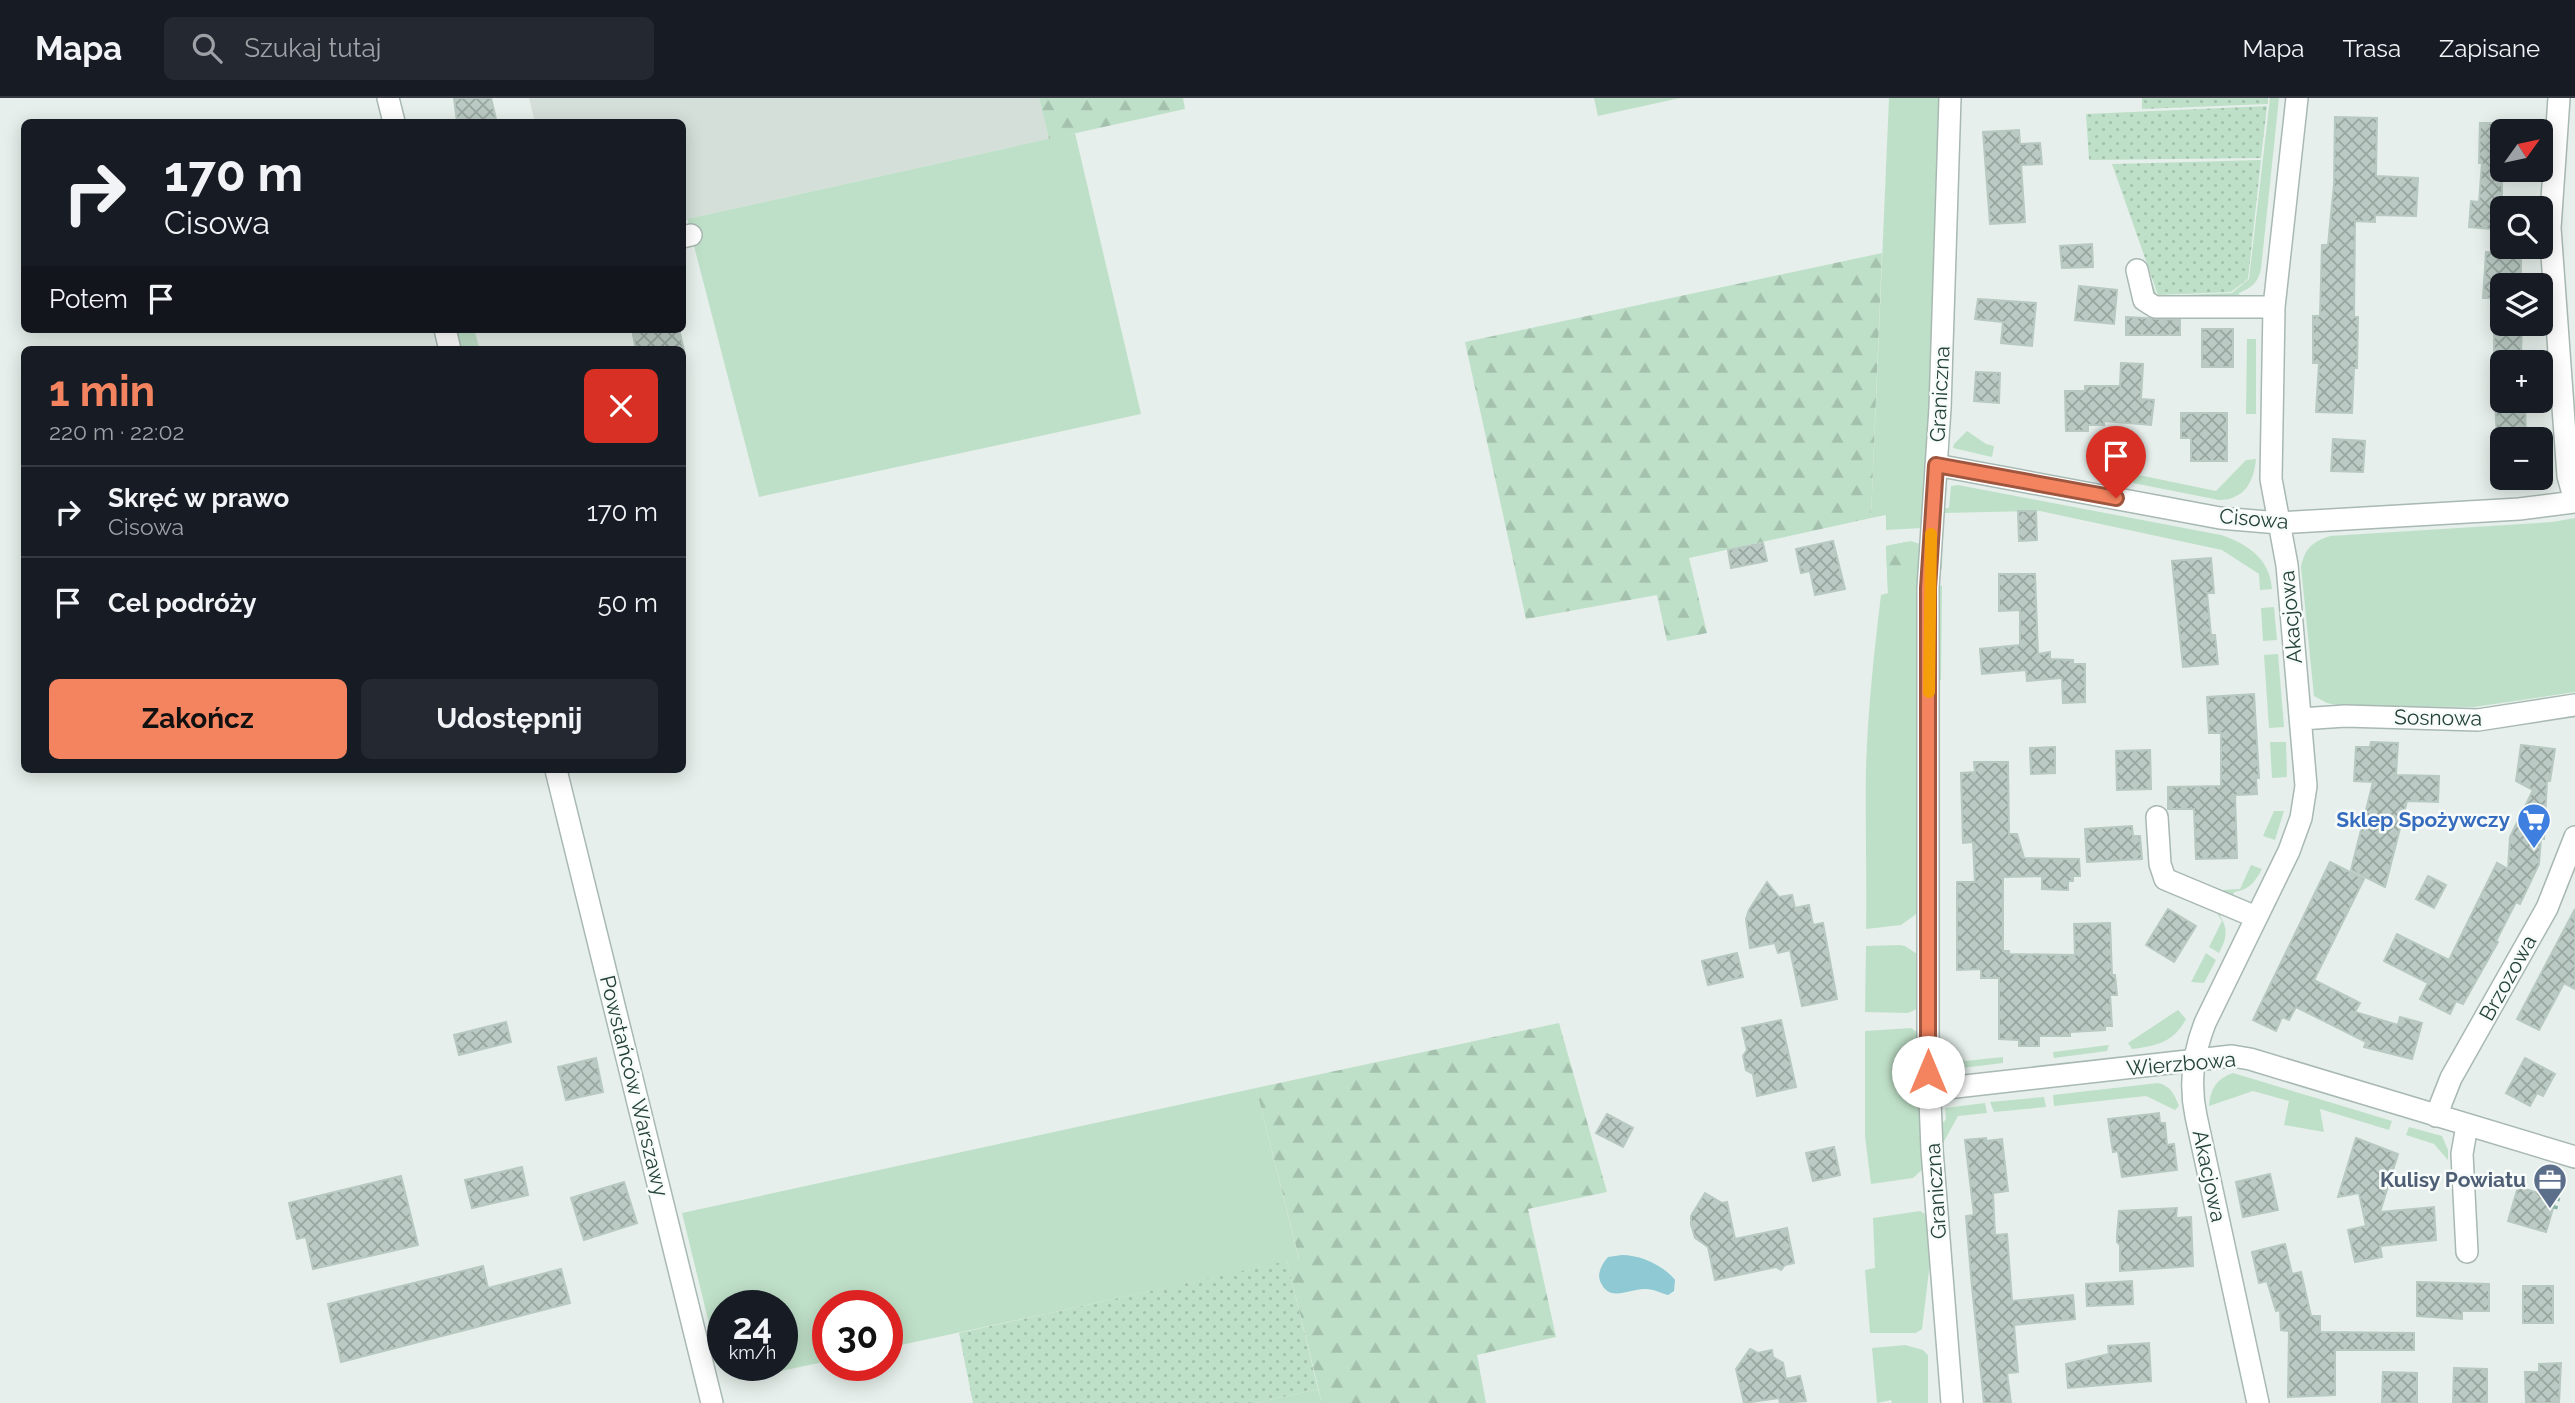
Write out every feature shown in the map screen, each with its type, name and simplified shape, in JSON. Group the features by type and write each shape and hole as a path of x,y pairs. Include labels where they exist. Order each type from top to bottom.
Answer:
{"street":[{"path":"388,98 393,119"},
{"name":"Graniczna","path":"1950,98 1936,465 1928,588 1929,1090 1952,1403"},
{"name":"Akacjowa","path":"2258,1403 2192,1098 2194,1059 2205,1023 2289,851 2301,818 2306,786 2287,565 2272,479 2274,307 2297,98"},
{"path":"2560,98 2550,228 2568,476 2575,502"},
{"path":"2137,270 2144,300 2155,307 2274,307"},
{"name":"Cisowa","path":"1936,465 2220,517 2279,523 2519,509 2575,502"},
{"name":"Sosnowa","path":"2301,719 2345,716 2478,720 2575,705"},
{"name":"Powstańców Warszawy","path":"557,773 712,1403"},
{"path":"2157,817 2160,864 2165,879 2256,917"},
{"name":"Brzozowa","path":"2436,1116 2451,1078 2547,908 2575,837"},
{"name":"Wierzbowa","path":"1929,1090 2221,1056 2250,1059 2467,1125 2571,1163"},
{"path":"2467,1125 2462,1154 2467,1252"}],"path":[{"path":"2555,1209 2571,1163"}],"shaded area":[{"path":"529,98 1039,98 1049,139 686,219 686,119 534,119"}],"green space":[{"path":"1039,98 1183,98 1185,109 1049,139"},
{"path":"1594,98 1680,98 1598,116"},
{"path":"1889,98 1944,98 1940,244 1922,528 1886,530 1886,515 1871,518"},
{"path":"2142,98 2268,98 2268,104 2142,109"},
{"path":"2270,98 2279,98 2258,278 2250,287 2239,293 2240,298 2155,297 2145,263 2157,296 2232,293 2249,279"},
{"path":"2267,106 2261,158 2089,160 2086,114"},
{"path":"1075,133 1141,414 759,497 687,219"},
{"path":"2261,160 2248,279 2231,292 2158,295 2112,164"},
{"path":"1882,253 1871,518 1689,558 1707,633 1667,641 1657,595 1526,619 1465,342"},
{"path":"457,333 475,333 479,346 460,346"},
{"path":"2247,339 2256,339 2256,414 2246,414"},
{"path":"1967,431 1986,444 1994,446 1992,457 1953,448"},
{"path":"2256,459 2253,475 2246,488 2228,499 2219,500 2133,483 2134,474 2216,491 2246,460"},
{"path":"1958,485 2221,535 2256,554 2267,569 2272,589 2260,590 2259,574 2222,550 2040,511 1943,513 1942,569 1935,569 1938,509 1949,508 1951,486"},
{"path":"2575,518 2575,692 2474,707 2342,706 2327,703 2314,696 2301,567 2307,550 2314,543 2330,536 2552,522"},
{"path":"1911,541 1920,544 1919,912 1901,925 1866,929 1867,745 1881,595 1888,593 1886,546"},
{"path":"1906,542 1907,571 1888,594 1886,546"},
{"path":"1935,585 1942,586 1941,680 1935,680"},
{"path":"2274,607 2277,640 2263,641 2261,608"},
{"path":"2278,654 2284,727 2269,728 2264,655"},
{"path":"2270,742 2286,742 2287,777 2272,778"},
{"path":"2167,810 2172,871 2222,890 2240,889 2251,865 2262,869 2254,881 2248,887 2234,892 2233,897 2169,873"},
{"path":"2274,811 2284,811 2275,840 2263,836"},
{"path":"2181,894 2225,912 2220,916 2225,926 2226,934 2219,953 2209,947 2222,921 2215,910 2176,896"},
{"path":"1899,945 1920,956 1921,1007 1908,1013 1865,1012 1866,946"},
{"path":"2206,953 2216,960 2204,983 2191,982"},
{"path":"1939,991 1939,1036 1965,1061 2003,1057 2003,1063 1945,1070 1943,1059 1934,1058 1935,992"},
{"path":"2178,1010 2186,1019 2176,1033 2164,1042 2132,1049 2128,1043"},
{"path":"1559,1023 1607,1192 1528,1209 1556,1337 1477,1355 1486,1403 1322,1403 1287,1261 1299,1258 1256,1088"},
{"path":"1911,1028 1918,1033 1924,1168 1913,1178 1871,1184 1865,1136 1865,1031"},
{"path":"2109,1045 2107,1051 2054,1058 2053,1052"},
{"path":"2233,1073 2392,1121 2389,1130 2320,1109 2324,1132 2284,1125 2289,1101 2253,1091 2209,1106 2215,1085"},
{"path":"2158,1083 2169,1088 2174,1094 2179,1106 2175,1110 2146,1096 2054,1106 2053,1095"},
{"path":"1256,1088 1299,1259 903,1345 903,1290 812,1290 812,1364 798,1367 798,1290 707,1290 707,1315 682,1213"},
{"path":"2044,1097 2046,1107 1994,1112 1990,1102"},
{"path":"1985,1103 1987,1113 1958,1116 1942,1145 1943,1157 1938,1154 1937,1123 1946,1119 1945,1108"},
{"path":"2409,1127 2442,1136 2448,1150 2448,1160 2434,1144 2406,1135"},
{"path":"1920,1211 1929,1216 1933,1237 1922,1329 1916,1333 1870,1333 1865,1270 1875,1268 1873,1218"},
{"path":"1287,1261 1318,1389 1255,1403 973,1403 959,1333"},
{"path":"1905,1345 1923,1350 1928,1355 1928,1403 1892,1403 1891,1400 1877,1403 1872,1348"},
{"path":"1318,1389 1322,1403 1255,1403"}],"water":[{"path":"1622,1255 1658,1265 1675,1280 1674,1291 1668,1295 1646,1289 1615,1293 1605,1289 1599,1276 1600,1269 1608,1257"}],"building":[{"path":"454,98 491,98 496,119 457,119"},
{"path":"2335,117 2377,118 2376,176 2418,178 2416,216 2375,215 2375,222 2355,221 2354,317 2358,317 2357,368 2354,368 2352,413 2316,412 2319,363 2313,363 2313,316 2320,316 2322,245 2328,245 2334,184"},
{"path":"2480,123 2490,123 2490,182 2502,182 2502,196 2490,196 2490,229 2469,227 2471,201 2479,202 2482,163 2479,163"},
{"path":"2019,130 2020,144 2040,143 2042,164 2021,165 2025,222 1990,224 1983,132"},
{"path":"2092,244 2093,267 2062,268 2060,246"},
{"path":"2486,252 2490,252 2490,259 2521,259 2521,273 2490,273 2490,298 2483,298"},
{"path":"2079,286 2117,290 2114,324 2075,320"},
{"path":"1978,299 2036,303 2032,346 2001,343 2003,322 1975,319"},
{"path":"2126,317 2180,320 2180,335 2126,335"},
{"path":"2202,329 2233,329 2233,367 2202,367"},
{"path":"633,333 680,333 683,346 635,346"},
{"path":"2494,336 2522,336 2521,350 2494,350"},
{"path":"2121,363 2143,364 2141,399 2154,400 2151,425 2104,421 2104,425 2088,425 2088,431 2066,431 2065,391 2085,391 2085,386 2120,386"},
{"path":"1976,372 2000,373 1999,403 1974,401"},
{"path":"2181,413 2227,413 2227,461 2191,461 2191,438 2181,438"},
{"path":"2496,413 2525,413 2526,427 2496,427"},
{"path":"2333,439 2365,441 2363,472 2331,471"},
{"path":"2018,511 2036,511 2037,540 2019,541"},
{"path":"1833,541 1845,589 1815,595 1810,571 1801,573 1796,549"},
{"path":"1763,543 1767,561 1731,568 1728,550"},
{"path":"2211,558 2214,593 2207,593 2211,635 2215,635 2218,664 2183,667 2172,561"},
{"path":"1999,574 2035,574 2038,654 2050,652 2050,659 2073,660 2073,664 2085,664 2085,702 2063,703 2062,678 2027,681 2026,670 1982,674 1980,649 2020,645 2020,610 1999,611"},
{"path":"2254,694 2259,778 2256,778 2257,794 2235,795 2237,858 2196,859 2194,809 2168,809 2168,787 2221,786 2221,733 2209,733 2207,697"},
{"path":"2371,742 2398,743 2396,775 2439,776 2438,802 2407,801 2385,887 2351,870 2373,782 2354,781 2356,747 2370,747"},
{"path":"2521,745 2555,749 2550,781 2547,781 2544,839 2541,838 2539,864 2520,904 2516,902 2496,941 2498,942 2463,1004 2456,1001 2450,1014 2420,999 2428,983 2384,961 2397,934 2449,960 2497,863 2508,869 2510,837 2533,790 2516,781"},
{"path":"2055,747 2055,773 2031,774 2030,748"},
{"path":"2150,750 2151,789 2117,790 2116,751"},
{"path":"1974,762 2008,762 2009,834 2017,834 2024,858 2079,859 2080,876 2073,876 2073,881 2068,881 2068,890 2042,889 2042,876 2003,877 2003,951 2009,951 2009,954 2075,955 2074,924 2110,923 2112,975 2115,975 2117,995 2110,995 2112,1026 2105,1026 2105,1030 2070,1032 2070,1036 2039,1036 2039,1046 2019,1046 2019,1040 1999,1039 1999,978 1981,978 1981,969 1957,970 1957,882 1975,882 1973,842 1963,843 1961,773 1975,772"},
{"path":"2132,826 2133,836 2140,836 2142,859 2087,862 2085,829"},
{"path":"2330,862 2364,879 2314,980 2360,1003 2355,1012 2398,1025 2400,1017 2422,1023 2412,1059 2364,1047 2366,1042 2296,1007 2289,1020 2282,1017 2276,1031 2253,1020"},
{"path":"2428,876 2446,885 2434,908 2416,899"},
{"path":"1767,882 1779,897 1792,895 1795,908 1809,905 1813,925 1823,923 1837,999 1802,1006 1790,950 1778,953 1775,943 1750,948 1746,919"},
{"path":"2168,909 2196,926 2174,962 2146,945"},
{"path":"2575,909 2575,989 2564,983 2539,1030 2517,1019"},
{"path":"1737,953 1743,977 1708,985 1702,961"},
{"path":"1781,1020 1796,1087 1757,1096 1753,1074 1746,1070 1743,1056 1747,1050 1742,1028"},
{"path":"506,1022 511,1042 459,1055 454,1035"},
{"path":"596,1058 603,1092 566,1100 558,1067"},
{"path":"2525,1058 2555,1074 2543,1096 2537,1093 2530,1106 2506,1093"},
{"path":"2159,1113 2160,1123 2165,1123 2167,1145 2174,1144 2177,1170 2122,1177 2118,1151 2113,1152 2108,1119"},
{"path":"1607,1114 1633,1128 1623,1147 1596,1133"},
{"path":"1986,1138 1986,1141 2002,1139 2008,1191 1993,1193 1995,1235 2007,1234 2012,1301 2073,1295 2075,1319 2014,1325 2018,1372 2007,1373 2011,1403 1984,1403 1972,1287 1966,1216 1974,1215 1965,1140"},
{"path":"2356,1138 2398,1154 2380,1212 2434,1207 2436,1240 2380,1246 2382,1257 2355,1262 2348,1230 2366,1226 2359,1193 2338,1197"},
{"path":"1834,1147 1840,1175 1813,1181 1806,1153"},
{"path":"522,1167 528,1195 472,1208 465,1180"},
{"path":"2270,1174 2278,1210 2243,1217 2236,1182"},
{"path":"401,1176 418,1245 313,1269 306,1237 297,1239 289,1203"},
{"path":"624,1182 637,1223 584,1240 571,1198"},
{"path":"2518,1187 2549,1196 2547,1203 2554,1205 2546,1232 2508,1221"},
{"path":"1705,1193 1722,1203 1727,1202 1735,1239 1787,1228 1794,1263 1785,1265 1781,1270 1776,1267 1715,1280 1708,1247 1695,1238 1691,1224 1691,1216"},
{"path":"2177,1208 2176,1218 2191,1217 2193,1266 2120,1271 2120,1245 2117,1242 2119,1211"},
{"path":"2285,1244 2292,1274 2301,1272 2311,1316 2320,1316 2320,1332 2414,1333 2414,1350 2335,1350 2335,1395 2288,1397 2289,1331 2281,1330 2280,1310 2276,1311 2267,1281 2259,1283 2252,1252"},
{"path":"483,1266 488,1288 561,1269 570,1303 341,1362 328,1304"},
{"path":"2132,1281 2133,1304 2087,1306 2086,1284"},
{"path":"2417,1282 2489,1284 2489,1311 2462,1311 2462,1319 2417,1316"},
{"path":"2523,1286 2553,1286 2553,1323 2523,1323"},
{"path":"2149,1343 2151,1381 2068,1388 2066,1364 2109,1354 2108,1346"},
{"path":"1750,1349 1758,1353 1772,1350 1773,1357 1783,1363 1786,1379 1800,1376 1806,1401 1780,1403 1779,1398 1744,1403 1736,1369"},
{"path":"2561,1363 2559,1403 2526,1403 2525,1372 2539,1372 2539,1364"},
{"path":"2454,1368 2487,1369 2487,1403 2453,1403"},
{"path":"2383,1372 2417,1373 2417,1403 2382,1403"}],"slow traffic":[{"path":"1929,692 1928,588 1931,534"}],"place":[{"name":"Sklep Spożywczy","path":"2534,850"},
{"name":"Kulisy Powiatu","path":"2550,1210"}],"route":[{"path":"1928,1072 1928,588 1936,465 2116,498"}]}
